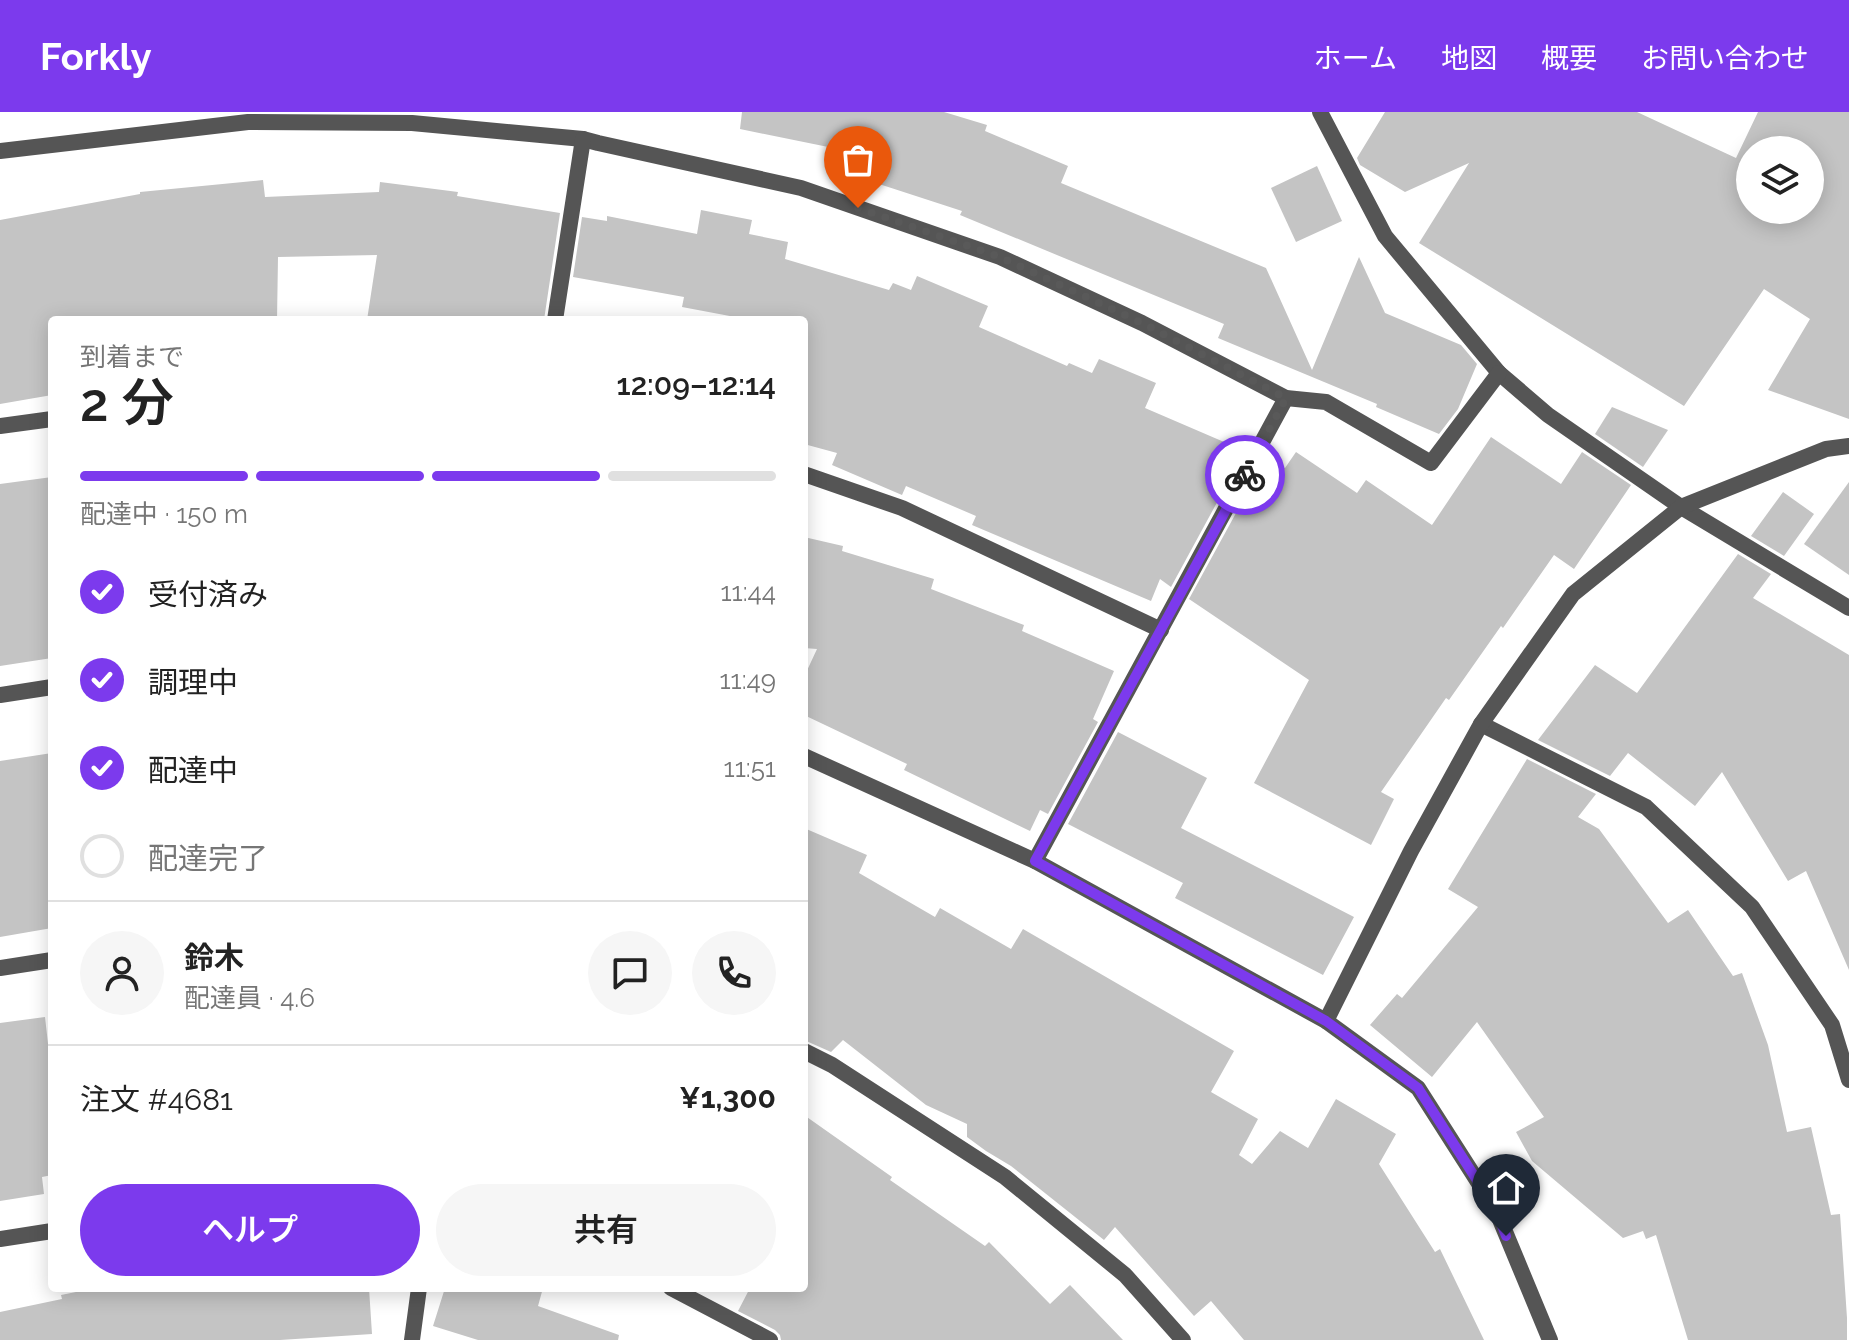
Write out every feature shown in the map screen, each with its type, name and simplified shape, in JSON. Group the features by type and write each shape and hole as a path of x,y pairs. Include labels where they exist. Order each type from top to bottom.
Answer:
{"street":[{"path":"1320,112 1385,236 1499,373 1548,415 1681,507 1849,608"},
{"path":"0,151 305,117 412,123 583,139 801,188 1000,257 1142,323 1286,398 1326,402 1431,463 1499,373"},
{"path":"556,316 583,139"},
{"path":"1035,861 1286,398"},
{"path":"0,426 48,420"},
{"path":"1326,1021 1411,851 1481,724 1573,594 1681,507 1826,449 1849,446"},
{"path":"808,475 902,508 1161,630"},
{"path":"0,695 48,688"},
{"path":"1481,724 1646,807 1752,907 1832,1025 1849,1080"},
{"path":"808,758 1035,861 1326,1021 1418,1088 1496,1210 1550,1340"},
{"path":"0,968 48,961"},
{"path":"808,1053 832,1065 1005,1177 1125,1275 1183,1340"},
{"path":"0,1239 48,1232"},
{"path":"412,1340 418,1292"},
{"path":"679,1292 770,1340"}],"building":[{"path":"742,112 944,112 987,125 985,131 1068,166 1061,183 1266,268 1312,370 1359,257 1385,313 1461,345 1477,364 1458,409 1439,434 1376,407 1377,404 1218,338 1224,324 960,215 962,211 836,170 843,150 740,129"},
{"path":"1385,112 1637,112 1736,158 1736,224 1824,224 1824,136 1747,136 1758,112 1849,112 1849,419 1768,390 1810,319 1764,289 1684,406 1419,243 1469,163 1405,192 1360,165 1357,158"},
{"path":"1317,166 1342,221 1296,242 1271,188"},
{"path":"263,180 265,197 379,192 380,182 458,192 457,196 560,213 545,316 368,316 377,255 278,257 277,316 48,316 48,396 0,404 0,220 140,192"},
{"path":"701,210 752,220 749,234 788,242 785,259 889,290 893,283 911,290 917,276 988,306 979,327 1067,366 1069,363 1092,373 1099,359 1156,383 1145,408 1245,451 1171,587 1160,579 1151,601 972,525 976,516 906,486 902,495 832,465 837,453 808,445 808,316 730,316 682,307 684,297 573,277 582,217 607,221 607,216 697,234"},
{"path":"1612,407 1668,430 1643,467 1595,434"},
{"path":"1491,437 1561,484 1582,452 1631,485 1574,569 1554,555 1449,700 1446,698 1381,792 1394,799 1371,845 1254,783 1309,680 1189,599 1265,460 1285,468 1296,452 1357,493 1366,480 1432,525"},
{"path":"48,478 48,659 0,666 0,484"},
{"path":"1849,482 1849,575 1804,544"},
{"path":"1783,492 1814,514 1784,556 1751,536"},
{"path":"808,538 843,546 842,551 934,579 931,589 1024,625 1022,631 1114,671 1093,719 1098,722 1048,814 1040,810 1030,831 904,770 907,764 808,717 808,668 817,649 808,648"},
{"path":"1738,554 1771,574 1753,598 1849,655 1849,970 1806,871 1788,881 1722,772 1695,806 1628,753 1610,776 1538,740 1595,665 1637,693"},
{"path":"1118,732 1207,778 1181,828 1354,917 1323,975 1175,898 1183,883 1068,824"},
{"path":"48,754 48,929 0,937 0,761"},
{"path":"1527,759 1596,794 1578,817 1599,829 1668,923 1688,910 1733,976 1742,973 1768,1045 1787,1132 1811,1127 1831,1215 1840,1214 1847,1340 1688,1340 1656,1235 1646,1239 1643,1231 1623,1238 1532,1161 1516,1132 1544,1117 1477,1022 1432,1077 1370,1025 1397,994 1402,998 1478,907 1448,889"},
{"path":"808,830 867,855 859,873 935,917 940,908 1011,949 1023,929 1234,1051 1211,1092 1258,1119 1239,1155 1252,1164 1280,1131 1308,1148 1336,1099 1396,1134 1379,1164 1435,1252 1440,1249 1484,1340 1244,1340 1211,1301 1194,1316 1115,1227 1104,1240 1011,1166 967,1137 967,1124 926,1105 843,1040 831,1052 808,1042"},
{"path":"45,1017 48,1044 48,1176 42,1177 44,1194 0,1201 0,1023"},
{"path":"808,1118 985,1246 989,1242 1050,1304 1070,1285 1123,1340 781,1340 775,1330 738,1311 748,1292 808,1292"},
{"path":"76,1292 369,1292 372,1334 280,1340 0,1340 0,1312 62,1299 61,1295"},
{"path":"444,1292 542,1292 538,1306 619,1335 618,1340 478,1340 433,1326"}],"way so far":[{"path":"858,208 1000,257 1142,323 1286,398 1245,475"}],"route":[{"path":"1245,475 1035,861 1326,1021 1418,1088 1496,1210 1506,1236"}]}
